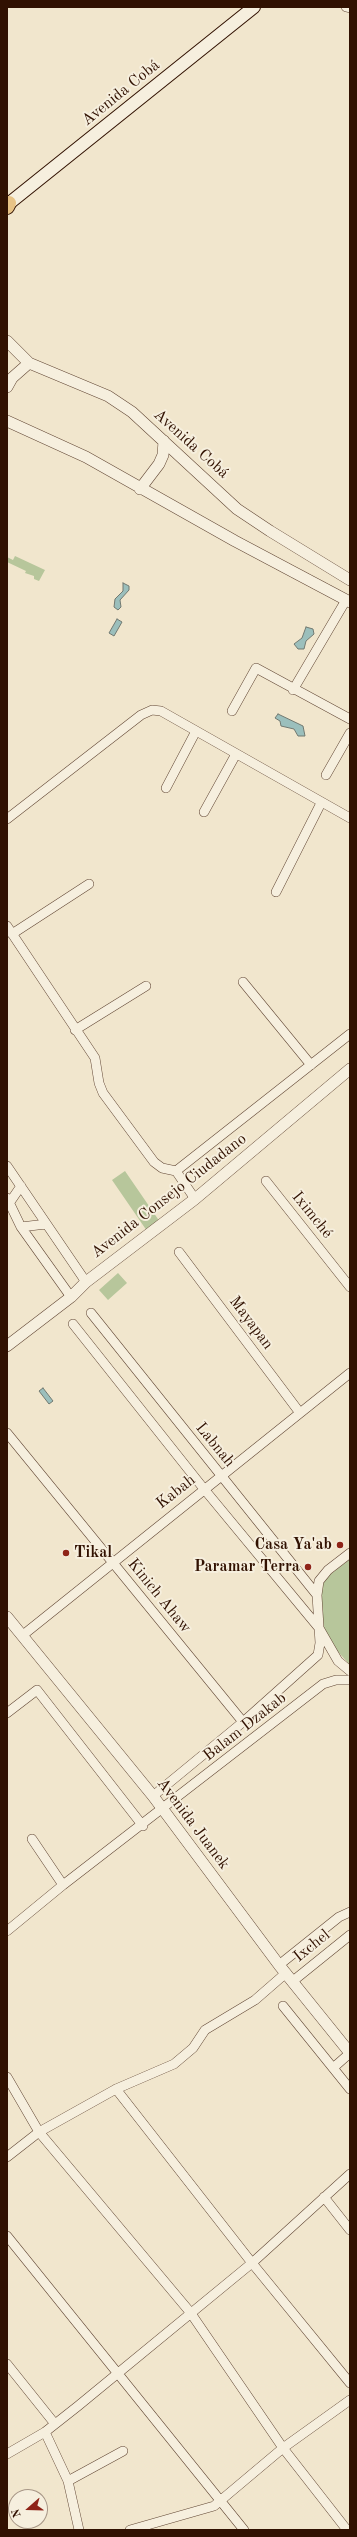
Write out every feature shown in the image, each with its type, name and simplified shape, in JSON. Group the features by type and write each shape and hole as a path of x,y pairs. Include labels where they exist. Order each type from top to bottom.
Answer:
{"main road":[{"name":"Avenida Cobá","path":"8,205 254,7"}],"street":[{"path":"346,7 350,8"},
{"name":"Avenida Cobá","path":"7,341 29,364 108,396 132,412 237,509 350,580"},
{"path":"7,387 12,378 29,364"},
{"path":"7,421 86,457 348,601 293,690"},
{"path":"140,488 159,464 163,455 164,441"},
{"path":"232,711 256,668 293,690 350,719"},
{"path":"7,819 141,714 152,710 161,711 321,803 350,818"},
{"path":"166,788 196,731"},
{"path":"326,775 350,733"},
{"path":"204,812 236,754"},
{"path":"276,892 321,803"},
{"path":"12,934 89,884"},
{"path":"7,926 95,1058 99,1082 103,1093 154,1162 162,1168 176,1172 195,1199"},
{"path":"243,982 311,1065"},
{"path":"75,1030 146,986"},
{"path":"176,1172 350,1034"},
{"name":"Avenida Consejo Ciudadano","path":"7,1346 71,1297 86,1282 195,1199 350,1069"},
{"path":"7,1166 86,1282"},
{"name":"Iximché","path":"266,1181 350,1287"},
{"path":"21,1186 8,1200 21,1227 71,1297"},
{"path":"21,1227 46,1224"},
{"name":"Mayapan","path":"178,1252 300,1413"},
{"name":"Labnah","path":"91,1313 220,1476 317,1595"},
{"path":"73,1324 204,1489 319,1628 330,1650 350,1671"},
{"name":"Kabah","path":"23,1635 112,1562 350,1373"},
{"name":"Kinich Ahaw","path":"7,1433 243,1722"},
{"path":"153,1796 243,1722 318,1655 319,1628 317,1595 319,1581 328,1570 350,1553"},
{"name":"Avenida Juanek","path":"7,1617 153,1796 286,1973 350,2053"},
{"name":"Balam Dzakab","path":"7,1931 63,1885 143,1826 323,1684 336,1680 350,1680"},
{"path":"7,1713 37,1690 143,1826"},
{"path":"32,1839 63,1885"},
{"path":"7,2157 39,2132 116,2089 174,2064 192,2048 205,2030 256,2000 286,1973 339,1917 350,1912"},
{"name":"Ixchel","path":"286,1973 350,1935"},
{"path":"283,2006 350,2089"},
{"path":"333,2068 350,2053"},
{"path":"7,2077 39,2132 190,2312 283,2448 347,2530"},
{"path":"116,2089 252,2263 350,2383"},
{"path":"7,2454 55,2424 190,2312 252,2263 350,2174"},
{"path":"324,2197 350,2230"},
{"path":"7,2236 116,2374 221,2500 244,2530"},
{"path":"7,2364 55,2424"},
{"path":"130,2530 204,2510 221,2500 283,2448 350,2400"},
{"path":"44,2432 68,2481 79,2530"},
{"path":"68,2481 123,2450"}],"green space":[{"path":"15,556 45,570 39,581 34,579 34,576 25,573 26,571 7,562 7,557 13,560"},
{"path":"125,1171 160,1222 147,1231 112,1180"},
{"path":"118,1273 127,1283 108,1300 99,1290"},
{"path":"350,1559 350,1665 330,1643 322,1627 320,1604 322,1581"}],"water":[{"path":"123,583 129,586 129,590 120,600 121,607 118,610 114,607 115,599 123,591"},
{"path":"117,619 122,622 114,636 109,633"},
{"path":"306,627 313,629 314,634 306,641 304,649 298,649 294,644 302,638"},
{"path":"278,714 303,726 305,736 298,736 294,729 281,726 280,721 275,718"},
{"path":"43,1388 53,1401 49,1404 39,1391"}],"place":[{"name":"Casa Ya'ab","path":"340,1545"},
{"name":"Tikal","path":"66,1553"},
{"name":"Paramar Terra","path":"308,1567"}]}
